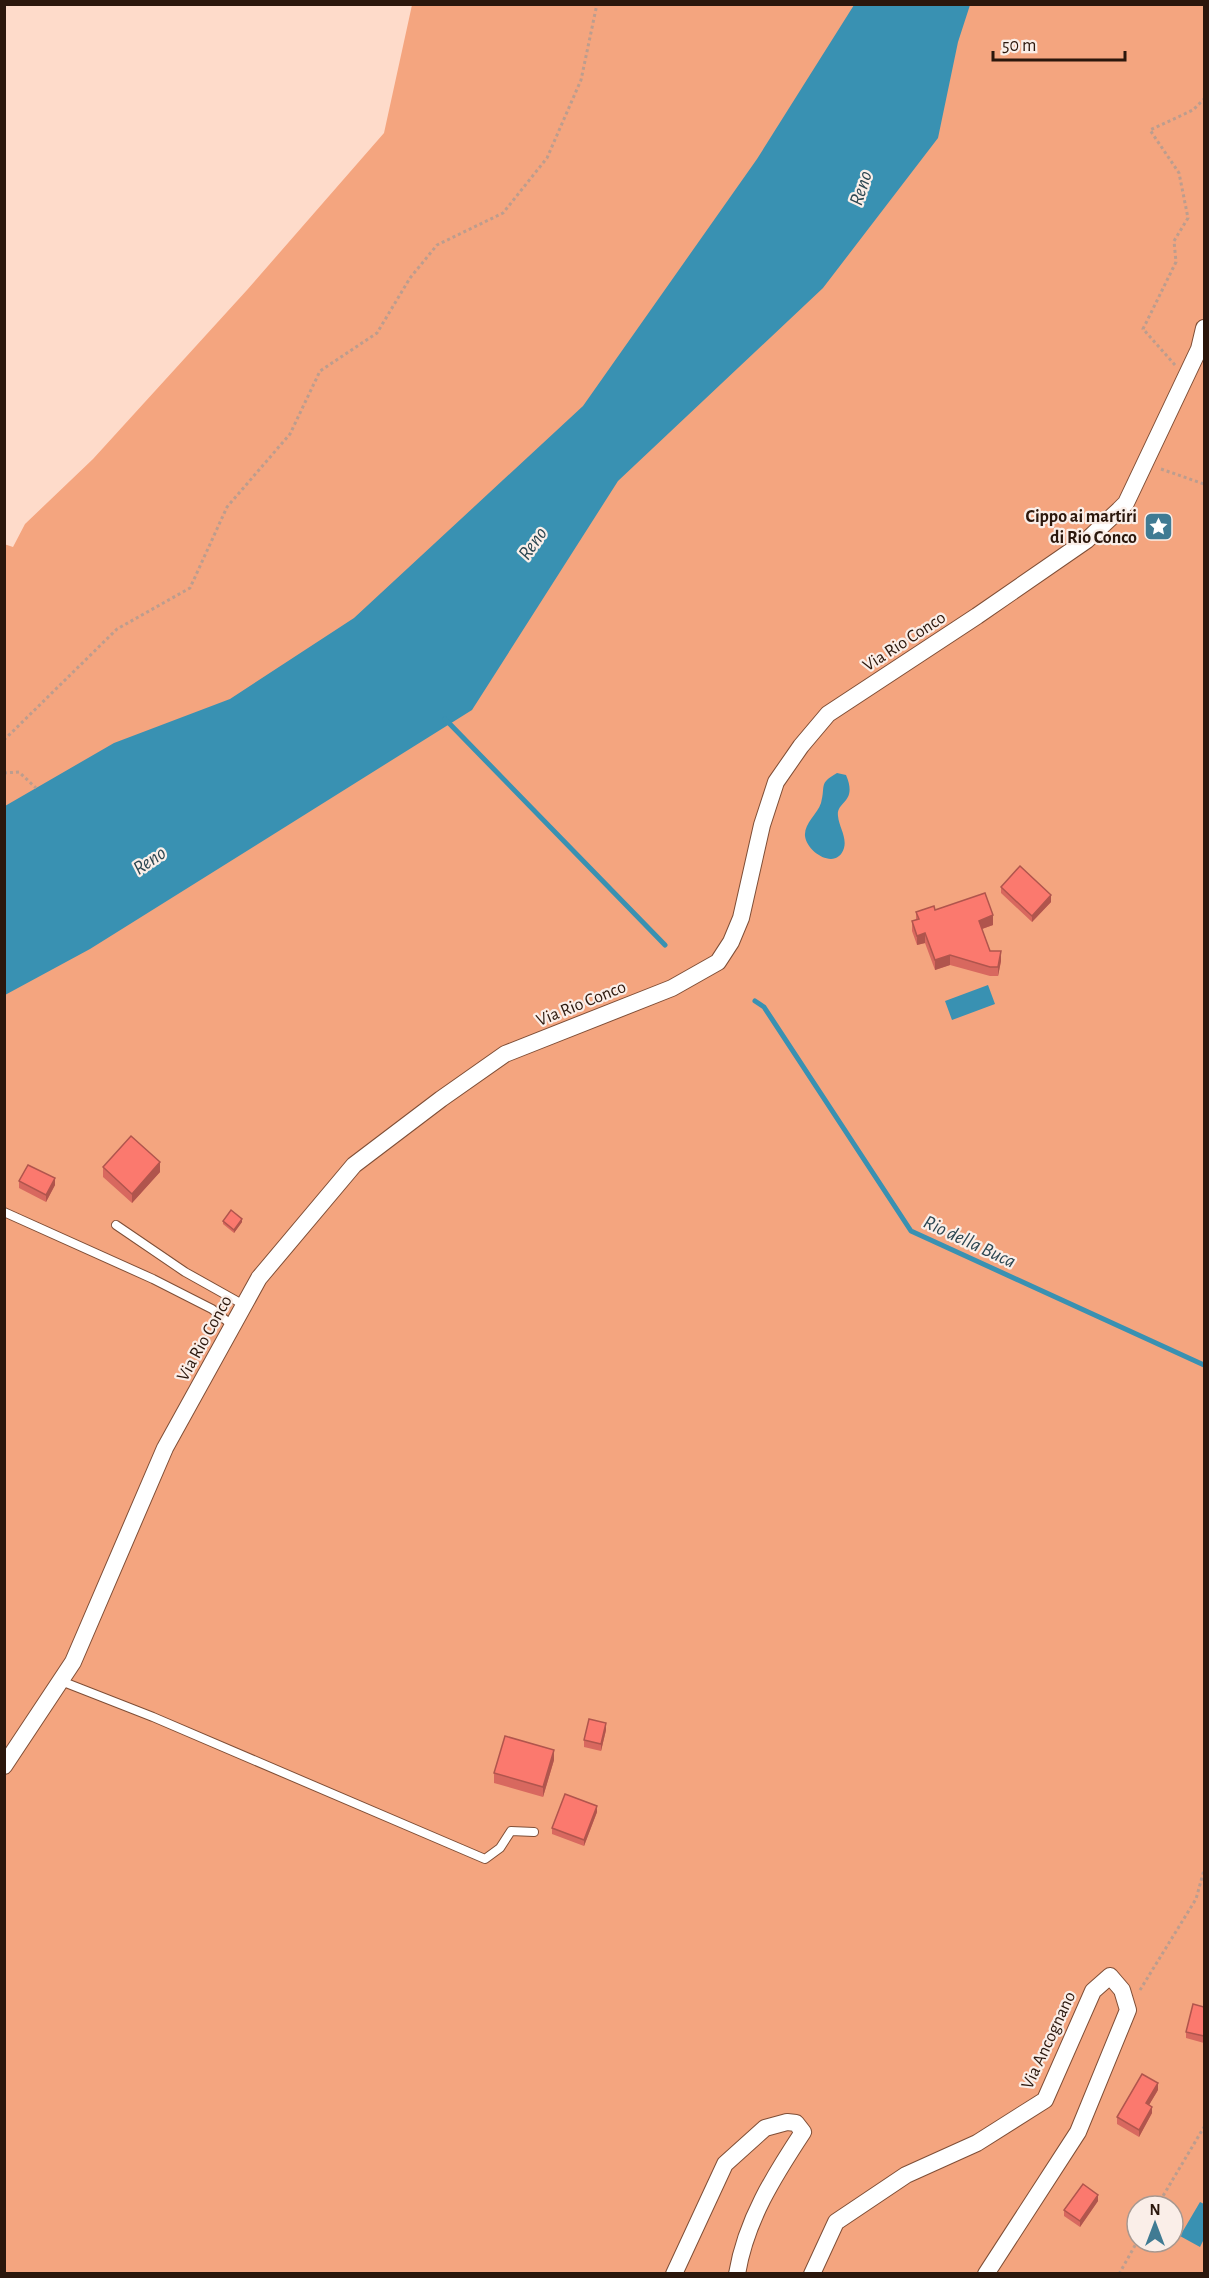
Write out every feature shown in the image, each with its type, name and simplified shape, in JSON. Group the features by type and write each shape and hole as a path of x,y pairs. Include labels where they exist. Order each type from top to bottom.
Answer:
{"street":[{"name":"Via Rio Conco","path":"4,1766 73,1662 165,1448 244,1305 260,1278 354,1165 505,1054 672,988 718,962 731,942 741,918 762,825 776,782 801,746 828,714 1087,540 1126,503 1199,349 1204,328"},
{"name":"Via Ancognano","path":"812,2274 836,2222 906,2175 977,2143 1045,2100 1093,1991 1110,1976 1122,1990 1128,2010"},
{"path":"986,2274 1078,2132 1128,2010"},
{"path":"674,2274 725,2164 765,2128 787,2122 796,2123 803,2132 767,2187 740,2254 737,2274"}],"lane":[{"path":"4,1212 153,1279 212,1309 233,1326"},
{"path":"116,1225 185,1272 244,1305"},
{"path":"61,1681 153,1717 484,1859 500,1848 511,1832 534,1832"}],"path":[{"path":"4,740 117,629 190,588 227,507 290,434 320,371 377,333 410,278 437,245 502,213 547,158 581,80 597,4"},
{"path":"1186,375 1171,362 1143,329 1176,262 1174,241 1188,218 1179,172 1150,130 1192,110 1204,99"},
{"path":"1145,462 1204,484"},
{"path":"4,773 20,772 36,788"},
{"path":"1128,2010 1196,1899 1204,1870"},
{"path":"1164,2194 1204,2127"},
{"path":"1119,2274 1130,2254"}],"shaded area":[{"path":"412,5 1204,5 1204,2273 5,2273 4,544 13,547 25,524 93,459 247,290 384,133"}],"water":[{"name":"Reno","path":"854,5 970,5 958,42 938,138 823,288 618,481 472,710 90,949 5,995 5,806 114,743 230,699 354,618 583,406 757,159"},
{"path":"837,773 846,775 850,791 838,811 844,848 840,855 829,859 811,848 805,831 821,803 825,783"},
{"path":"988,985 995,1004 952,1020 945,1001"},
{"path":"1200,2202 1204,2204 1204,2239 1200,2247 1185,2239 1185,2228"}],"building":[{"path":"1020,866 1051,895 1032,916 1001,887"},
{"path":"985,893 993,915 979,921 990,951 1001,951 998,967 990,967 950,955 935,960 925,933 917,936 912,921 919,919 916,912 934,906 935,910"},
{"path":"131,1136 160,1162 132,1194 103,1167"},
{"path":"28,1165 55,1178 46,1195 19,1181"},
{"path":"231,1210 242,1219 234,1230 223,1221"},
{"path":"589,1719 606,1723 601,1744 584,1740"},
{"path":"505,1736 554,1750 543,1787 494,1773"},
{"path":"565,1794 597,1806 584,1840 552,1828"},
{"path":"1193,2004 1204,2007 1204,2036 1186,2032"},
{"path":"1142,2074 1158,2083 1146,2103 1152,2107 1139,2130 1117,2117"},
{"path":"1083,2184 1098,2195 1080,2221 1064,2210"}],"waterway":[{"path":"445,719 665,945"},
{"name":"Rio della Buca","path":"755,1001 764,1007 911,1231 1204,1365"}],"place":[{"name":"Cippo ai martiri di Rio Conco","path":"1158,526"}]}
